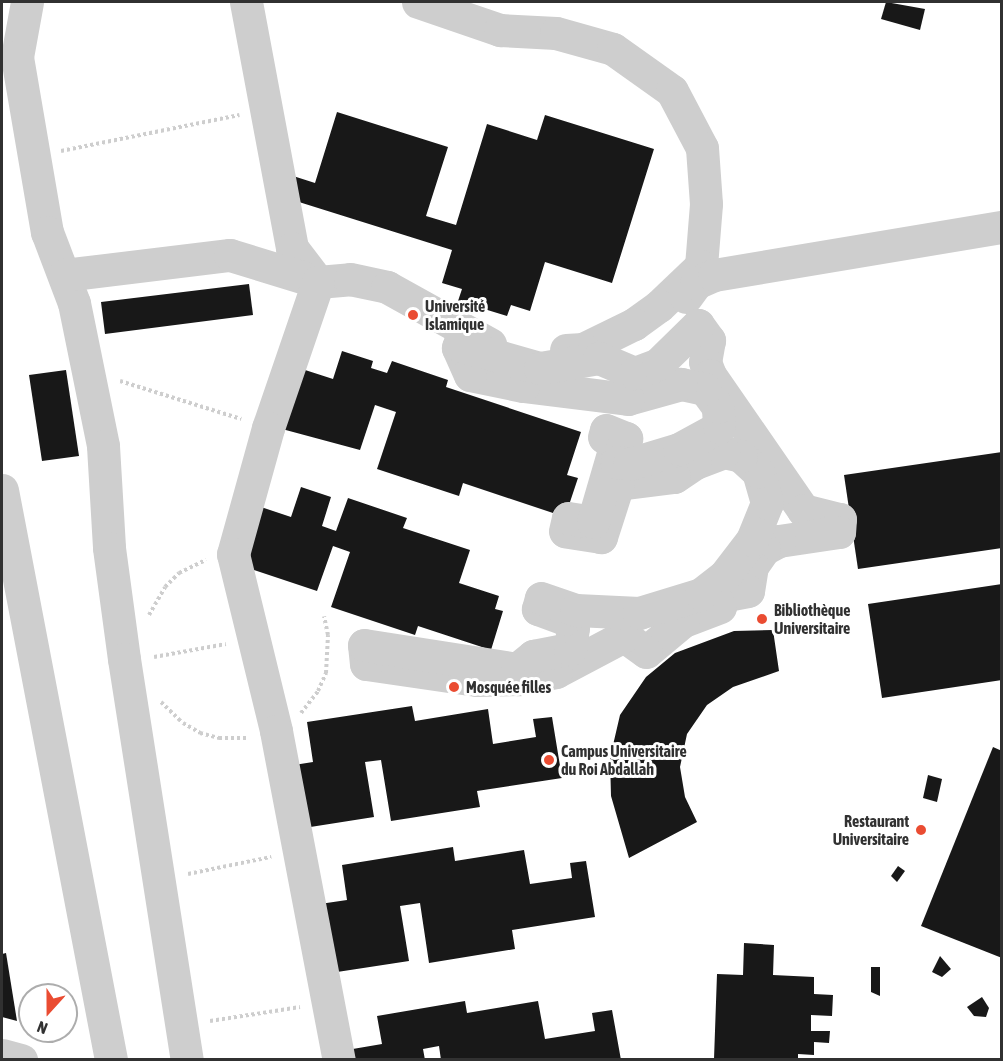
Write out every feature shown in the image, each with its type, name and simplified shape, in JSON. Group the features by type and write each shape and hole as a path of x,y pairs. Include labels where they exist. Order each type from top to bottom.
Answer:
{"street":[{"path":"3,2 17,57 47,232 74,303 103,446 109,548 124,659 187,1059"},
{"path":"17,57 27,2"},
{"path":"246,2 292,248 318,282"},
{"path":"436,4 500,30 556,33 613,49 672,91 702,148 706,204 701,266"},
{"path":"63,275 230,255 318,282 350,279 387,287 482,342 524,354 583,348 624,329 659,306 701,266 1002,209"},
{"path":"605,362 660,326 696,284 714,275 1002,227"},
{"path":"318,282 268,428 233,554 276,731 301,850 339,1059"},
{"path":"698,325 709,340 705,362 710,375 803,510 822,517 840,519 839,532 779,542 764,549 752,566 748,591 717,597 720,607 683,621 646,652 624,636 556,672 519,679 476,680 366,664 364,645 517,669 533,656 570,649 573,628 565,619 538,609 541,598 576,610 639,613 693,597 725,575 752,540 768,503 758,472 741,456 724,452 695,463 674,477 618,484 601,537 565,531 568,518 593,522 616,443 604,437 606,430 626,438 617,462 629,464 679,450 719,427 718,407 705,389 681,384 628,399 523,386 470,375 458,348 459,345 540,368 599,358 605,362 635,373 658,364 698,325"},
{"path":"2,490 111,1059"},
{"path":"2,1054 21,1059"}],"path":[{"path":"34,157 266,110"},
{"path":"110,378 180,397 268,428"},
{"path":"146,621 154,603 179,573 204,560 233,554"},
{"path":"156,695 183,723 200,733 238,740 276,731 293,721 318,691 329,654 324,616"},
{"path":"124,659 144,659 254,639"},
{"path":"181,875 301,850"},
{"path":"206,1022 328,1003"}],"building":[{"path":"886,2 925,9 920,30 881,19"},
{"path":"337,112 448,147 426,216 456,225 487,124 537,140 545,115 654,149 612,283 545,262 530,311 511,305 507,316 458,301 462,289 442,283 452,250 283,197 290,175 315,183"},
{"path":"249,284 253,315 105,334 101,302"},
{"path":"342,351 373,361 371,368 387,373 392,361 448,380 446,387 581,432 567,475 578,478 565,517 463,483 459,496 377,469 396,412 375,405 360,450 282,429 302,369 333,379"},
{"path":"66,370 79,456 42,461 29,375"},
{"path":"1002,452 1002,548 858,569 844,475"},
{"path":"301,487 331,497 322,526 336,531 348,498 407,518 403,528 470,550 459,583 499,596 495,609 503,611 491,650 418,626 415,635 331,607 350,552 333,546 317,591 239,565 258,506 291,517"},
{"path":"1002,584 1002,680 882,698 868,604"},
{"path":"773,630 779,671 733,687 707,705 687,734 680,767 685,797 697,822 629,858 611,796 610,758 620,715 646,677 675,653 734,631"},
{"path":"412,706 415,721 488,709 493,744 536,737 533,719 552,717 562,778 477,791 480,807 391,821 381,760 365,762 374,817 304,828 294,765 313,762 307,722"},
{"path":"993,747 1002,751 1002,958 921,926"},
{"path":"928,775 942,779 937,802 923,798"},
{"path":"453,847 455,861 524,850 530,884 572,878 570,863 586,861 595,917 512,930 515,949 429,963 420,903 400,906 409,961 324,974 313,905 347,900 342,865"},
{"path":"898,866 905,871 897,882 891,876"},
{"path":"744,943 774,945 773,975 814,977 814,994 833,995 832,1016 811,1015 811,1031 830,1031 829,1043 814,1042 814,1055 798,1054 798,1060 714,1059 717,974 743,975"},
{"path":"6,953 17,1021 2,1017 2,954"},
{"path":"940,956 951,969 942,977 932,972"},
{"path":"871,967 880,967 880,996 871,992"},
{"path":"982,997 989,1008 986,1017 974,1016 967,1007"},
{"path":"465,1001 467,1013 538,1001 545,1039 595,1031 592,1013 612,1010 621,1060 441,1060 439,1046 423,1049 425,1060 343,1060 341,1051 382,1044 377,1016"}],"place":[{"name":"Université Islamique","path":"413,315"},
{"name":"Bibliothèque Universitaire","path":"762,619"},
{"name":"Mosquée filles","path":"454,687"},
{"name":"Campus Universitaire du Roi Abdallah","path":"549,760"},
{"name":"Restaurant Universitaire","path":"921,830"}]}
